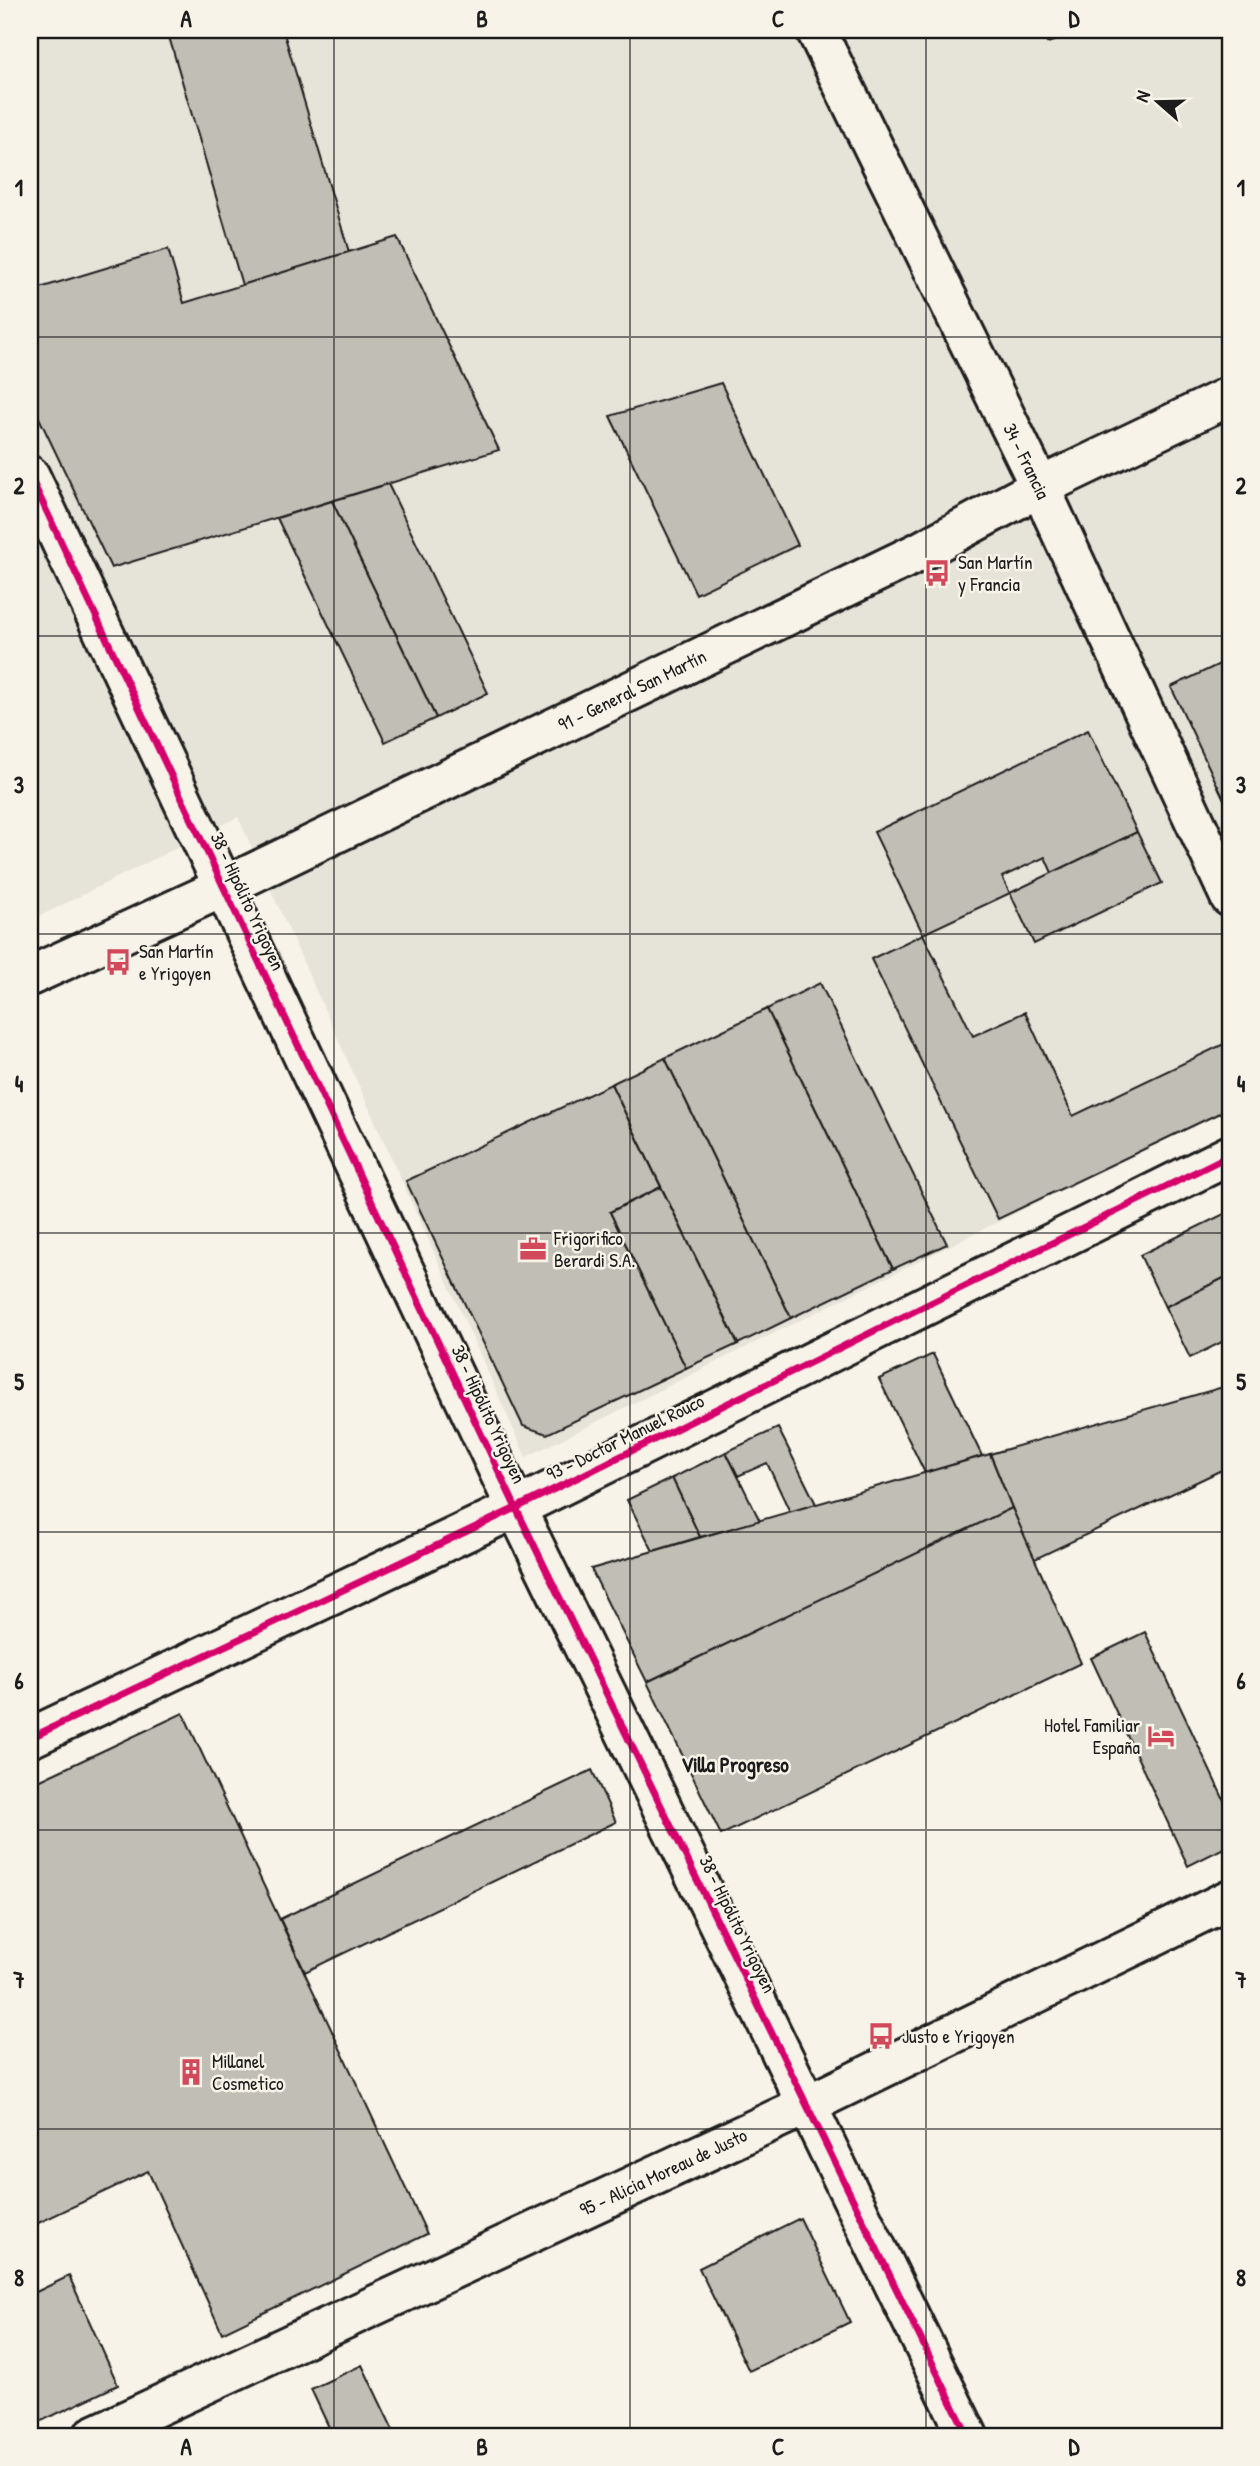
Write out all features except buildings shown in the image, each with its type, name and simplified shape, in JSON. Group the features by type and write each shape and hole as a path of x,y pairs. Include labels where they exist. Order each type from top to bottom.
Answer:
{"street":[{"name":"34 - Francia","path":"816,30 1040,487 1230,897"},
{"name":"91 - General San Martín","path":"30,976 224,887 909,557 1040,487 1230,396"},
{"name":"38 - Hipólito Yrigoyen","path":"30,476 516,1508 809,2104 968,2436"},
{"name":"93 - Doctor Manuel Rouco","path":"30,1738 516,1508 1230,1155"},
{"name":"95 - Alicia Moreau de Justo","path":"93,2436 809,2104 1230,1899"}],"shaded area":[{"path":"30,30 1230,30 1230,1106 526,1457 238,817 30,921"}],"cycle path":[{"path":"30,476 516,1508 968,2436"},
{"path":"30,1738 516,1508 1230,1155"}],"place":[{"name":"San Martín y Francia","path":"937,573"},
{"name":"San Martín e Yrigoyen","path":"118,962"},
{"name":"Frigorifico Berardi S.A.","path":"533,1249"},
{"name":"Hotel Familiar España","path":"1161,1736"},
{"name":"Justo e Yrigoyen","path":"881,2036"},
{"name":"Millanel Cosmetico","path":"191,2072"}],"district":[{"name":"Villa Progreso","path":"735,1765"}]}
